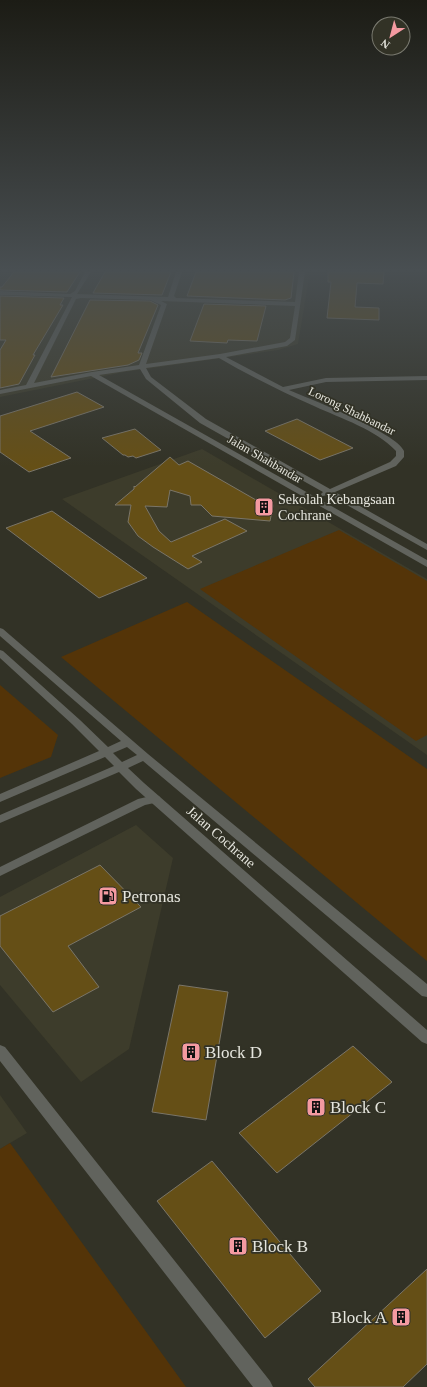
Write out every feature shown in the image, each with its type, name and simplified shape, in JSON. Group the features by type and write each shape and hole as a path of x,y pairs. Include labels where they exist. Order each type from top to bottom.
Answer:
{"street":[{"path":"29,386 54,337"},
{"path":"142,366 152,337"},
{"path":"0,392 92,374 220,356 287,344 293,339 293,337"},
{"name":"Lorong Shahbandar","path":"220,356 282,389 376,433 394,443 400,451 400,458 393,464 312,499"},
{"name":"Jalan Shahbandar","path":"142,366 148,378 203,421 427,547"},
{"name":"Jalan Shahbandar","path":"92,374 427,564"},
{"path":"282,389 326,380 427,378"},
{"name":"Jalan Cochrane","path":"0,631 144,756 427,992"},
{"name":"Jalan Cochrane","path":"0,653 76,722 106,753 155,799 427,1038"},
{"path":"0,798 106,753 128,742"},
{"path":"0,819 122,767 144,756"},
{"path":"0,872 142,802 155,799"},
{"path":"0,1051 264,1387"}],"shaded area":[{"path":"0,337 299,337 298,344 278,350 124,372 0,397"},
{"path":"202,449 427,579 427,755 62,499"},
{"path":"339,530 427,581 427,735 416,741 200,589"},
{"path":"187,602 427,769 427,961 61,657"},
{"path":"0,685 58,735 51,757 0,778"},
{"path":"136,825 173,858 129,1049 81,1082 0,985 0,897"},
{"path":"0,1095 27,1133 0,1149"},
{"path":"10,1143 186,1387 0,1387 0,1149"}],"building":[{"path":"0,337 44,337 19,384 0,388 0,350 6,340 0,340"},
{"path":"71,337 145,337 138,353 142,353 139,360 128,365 51,377"},
{"path":"192,337 258,337 257,341 228,340 227,343 190,341"},
{"path":"77,392 104,407 30,431 71,458 29,472 0,452 0,416"},
{"path":"297,419 353,448 320,460 265,431"},
{"path":"135,429 161,450 136,458 133,456 128,457 123,455 102,438"},
{"path":"170,457 179,465 188,461 256,500 272,501 273,506 270,521 212,516 201,505 191,505 190,496 170,490 167,507 145,506 159,531 171,542 225,519 247,531 192,556 202,562 188,569 153,547 138,536 128,522 131,505 115,505 134,489 134,486 135,487"},
{"path":"52,511 147,578 99,598 6,528"},
{"path":"100,865 141,907 68,946 99,987 53,1012 0,946 0,916"},
{"name":"Block D","path":"179,985 228,992 206,1120 152,1112"},
{"name":"Block C","path":"353,1046 392,1082 277,1173 239,1133"},
{"name":"Block B","path":"212,1161 321,1291 265,1338 157,1201"},
{"name":"Block A","path":"427,1269 427,1364 403,1387 315,1387 308,1379"}],"place":[{"name":"Sekolah Kebangsaan Cochrane","path":"264,507"},
{"name":"Petronas","path":"108,896"},
{"name":"Block D","path":"191,1052"},
{"name":"Block C","path":"316,1107"},
{"name":"Block B","path":"238,1246"},
{"name":"Block A","path":"401,1317"}]}
